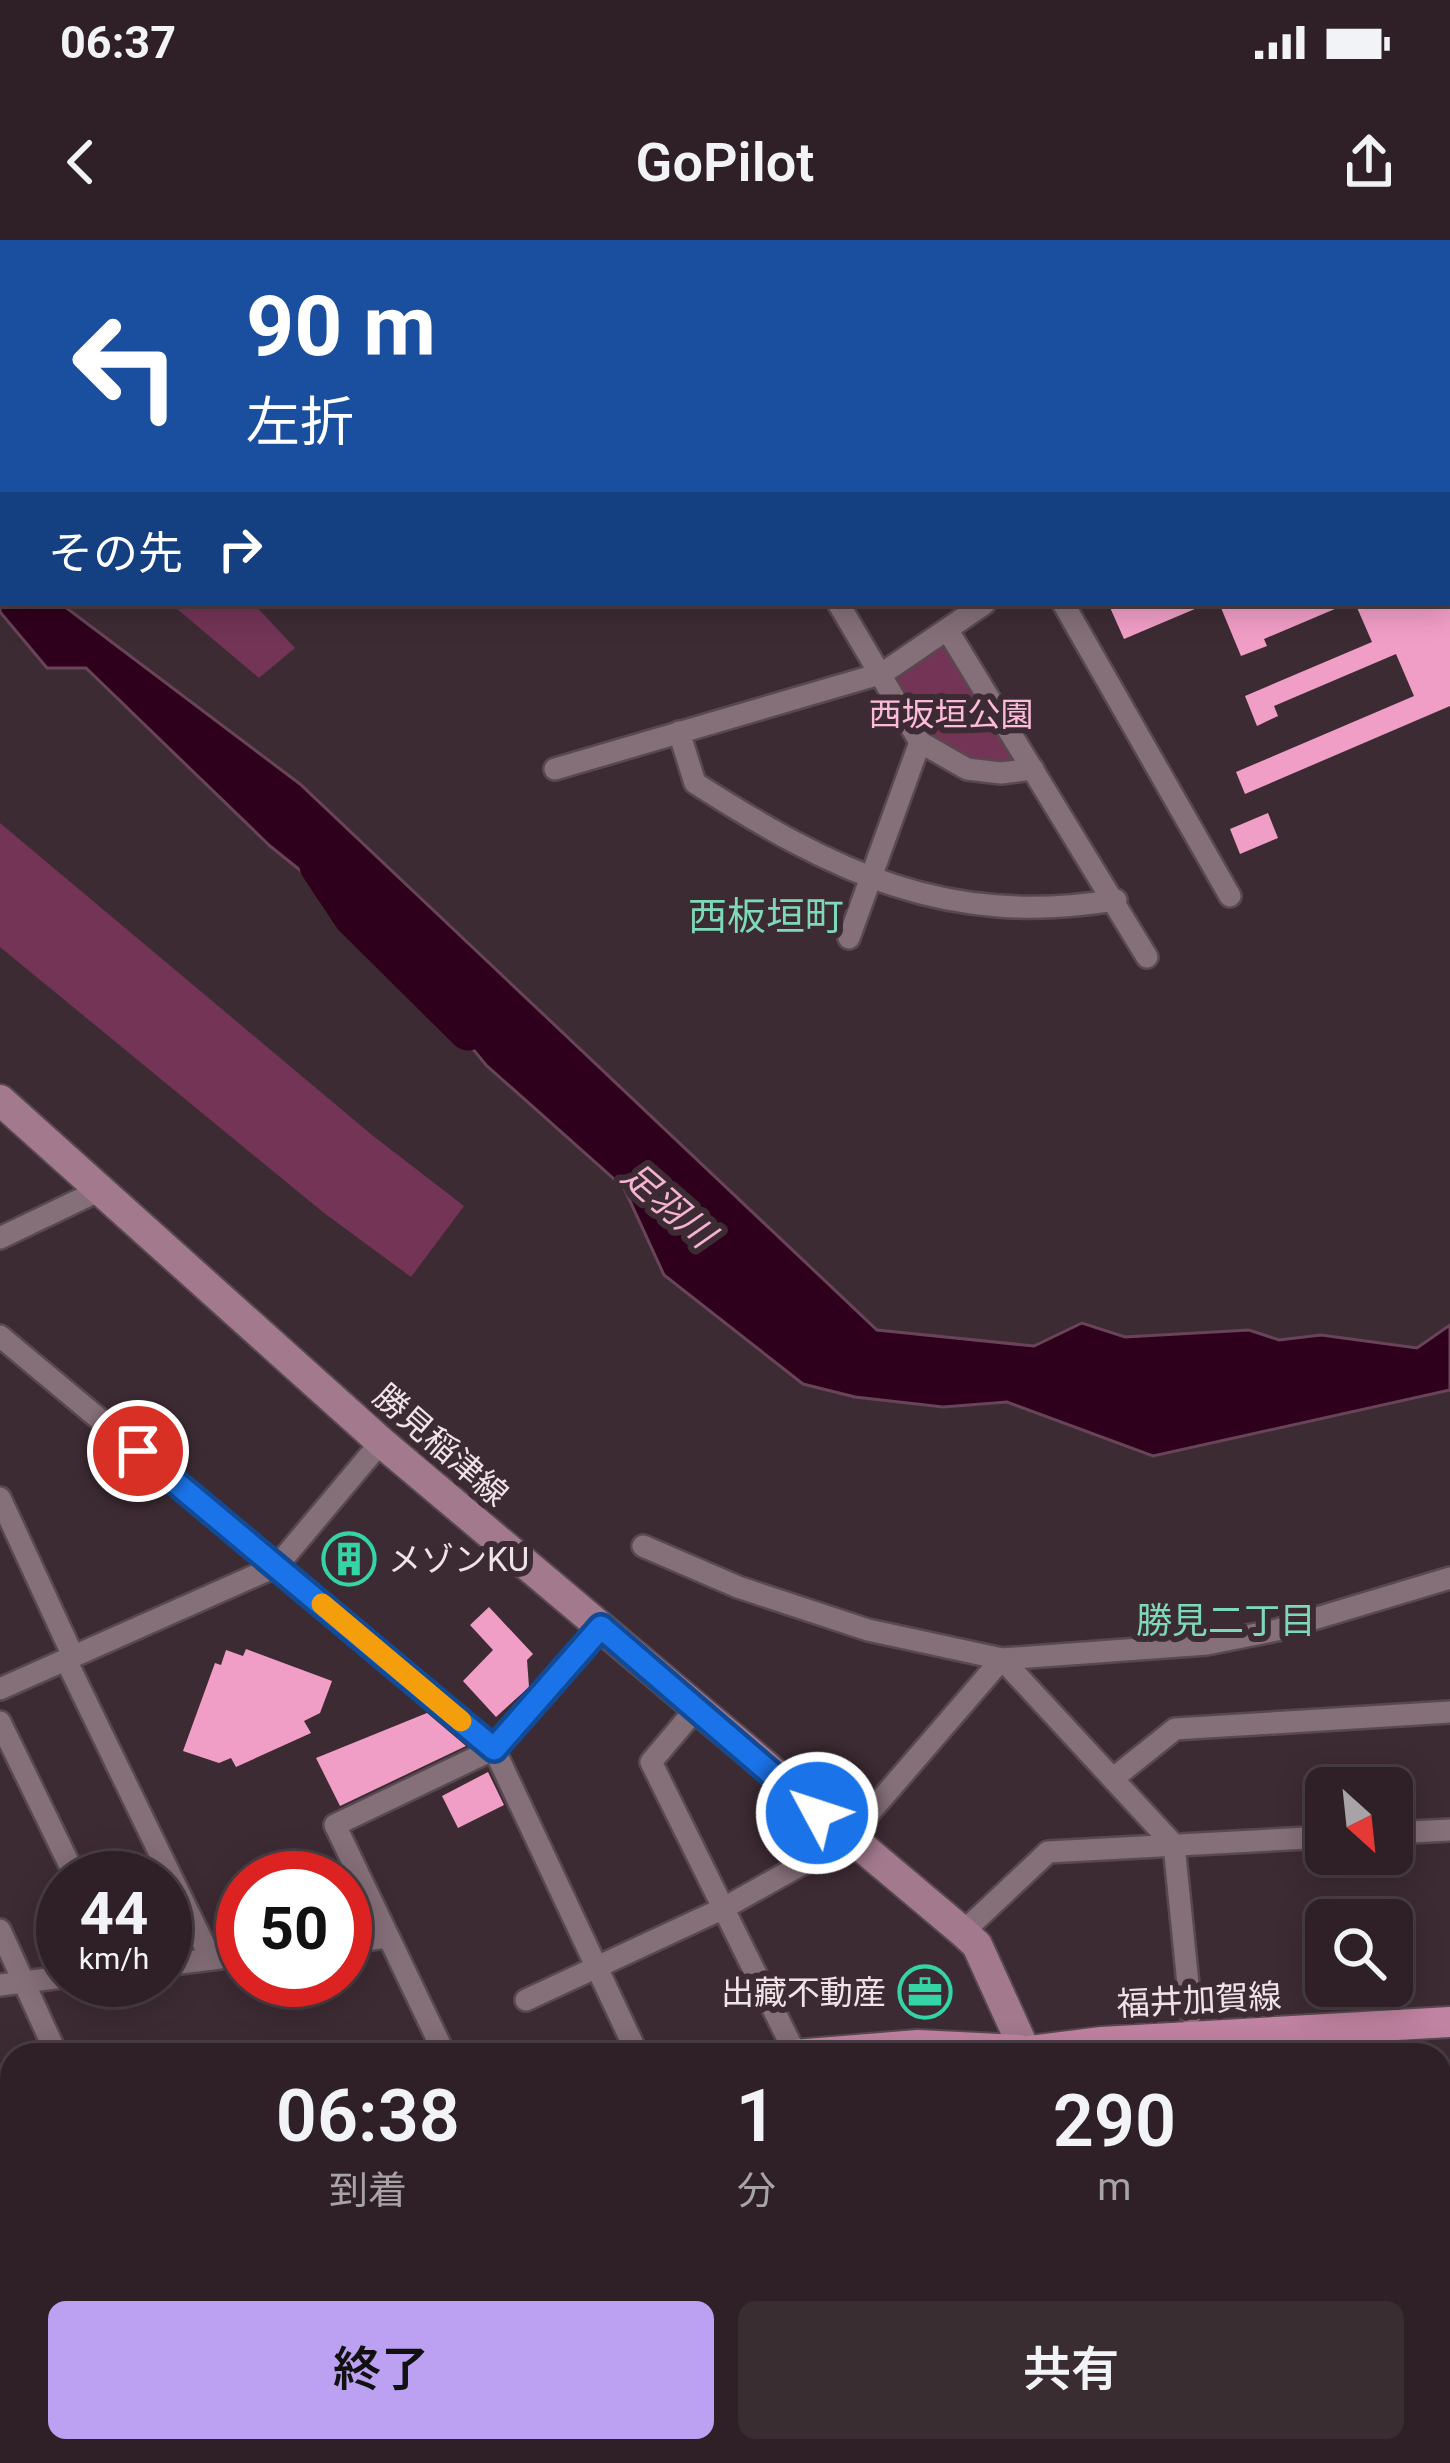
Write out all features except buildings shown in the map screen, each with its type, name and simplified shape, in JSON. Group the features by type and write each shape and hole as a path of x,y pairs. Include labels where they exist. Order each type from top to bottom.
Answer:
{"main road":[{"name":"勝見稲津線","path":"0,1100 381,1442 847,1839 964,1932 977,1946 1012,2043"},
{"name":"福井加賀線","path":"1194,2043 1450,2022"}],"street":[{"path":"840,606 920,742 967,769 1001,773 1034,769"},
{"path":"555,769 883,673 981,606"},
{"path":"1065,606 1230,896"},
{"path":"948,632 1147,957"},
{"path":"679,732 695,783 784,840 870,876 944,902 995,910 1060,909 1115,900"},
{"path":"849,938 920,742"},
{"path":"0,1238 100,1190"},
{"path":"0,1336 494,1749 632,2043"},
{"path":"0,1689 277,1566 381,1442"},
{"path":"0,1498 211,1959"},
{"path":"643,1546 738,1587 868,1630 1002,1659 1207,1644 1277,1630 1450,1578"},
{"path":"439,2043 335,1826 494,1749 601,1627"},
{"path":"1002,1659 1174,1845 1191,2014"},
{"path":"526,2000 724,1908 847,1839 1002,1659"},
{"path":"694,1710 651,1762 789,2043"},
{"path":"1115,1777 1175,1729 1450,1712"},
{"path":"0,1722 63,1851"},
{"path":"1413,1832 1450,1831"},
{"path":"964,1932 1048,1852 1305,1838"},
{"path":"0,1930 52,2043"},
{"path":"372,1939 387,1937"},
{"path":"192,1961 216,1958"},
{"path":"0,1984 36,1980"}],"green space":[{"path":"174,606 256,606 295,648 259,678"},
{"name":"西坂垣公園","path":"947,639 1023,762 991,769 924,739 891,671"},
{"path":"0,823 372,1135 464,1206 411,1277 324,1213 0,947"}],"water":[{"path":"0,606 64,606 300,784 877,1330 1034,1346 1082,1323 1125,1337 1249,1330 1279,1340 1321,1335 1417,1348 1450,1325 1450,1390 1153,1456 1007,1402 943,1407 855,1397 803,1384 664,1275 624,1188 486,1065 376,931 270,846 86,668 47,668 0,612"}],"waterway":[{"name":"足羽川","path":"319,866 353,917 468,1031"}],"slow traffic":[{"path":"322,1604 461,1721"}],"place":[{"name":"メゾンKU","path":"349,1559"},
{"name":"出藏不動産","path":"925,1992"}],"district":[{"name":"西板垣町","path":"766,917"},
{"name":"勝見二丁目","path":"1226,1621"}],"route":[{"path":"138,1451 494,1749 601,1627 817,1813"}]}
